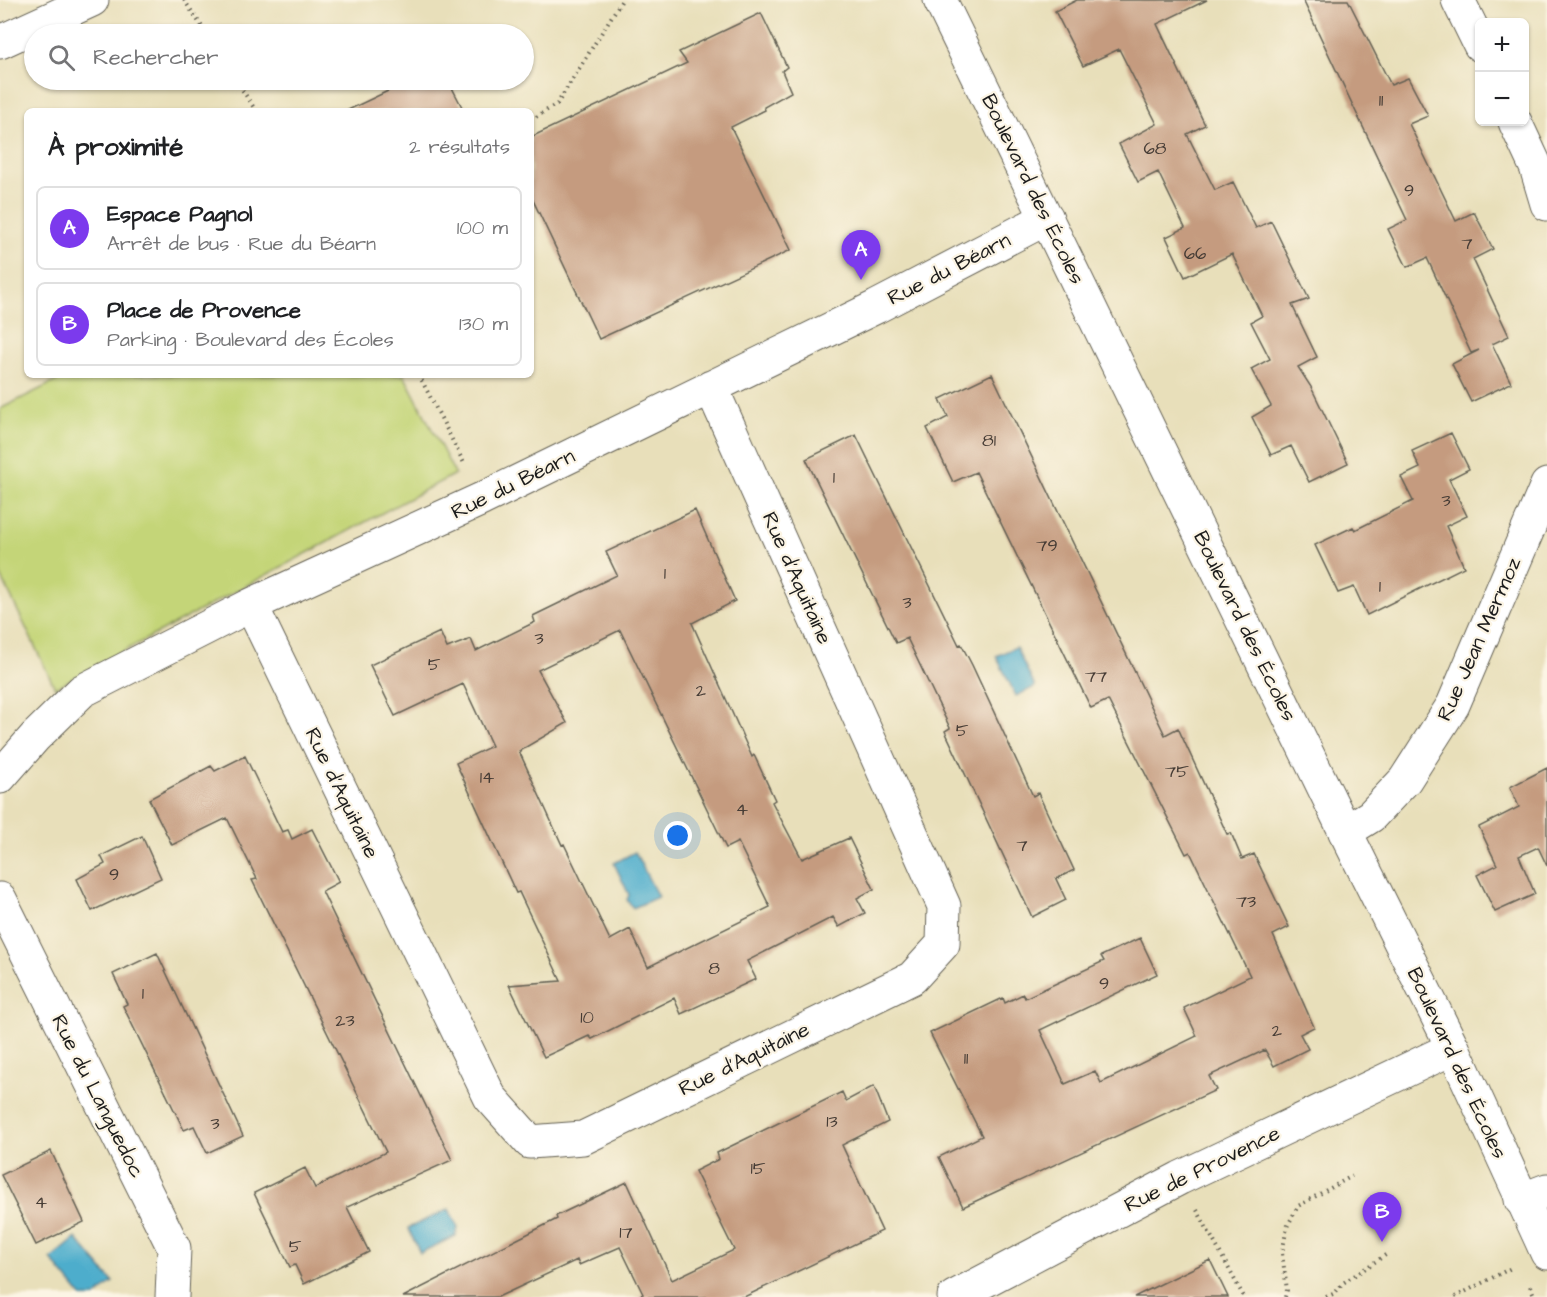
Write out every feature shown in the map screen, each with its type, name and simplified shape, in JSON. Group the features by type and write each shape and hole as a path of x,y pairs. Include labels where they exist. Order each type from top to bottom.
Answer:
{"street":[{"path":"39,24 92,0"},
{"name":"Boulevard des Écoles","path":"940,0 1345,832 1453,1048 1534,1195 1547,1253"},
{"path":"1458,0 1475,36"},
{"path":"0,42 24,31"},
{"path":"1517,126 1536,167 1547,204"},
{"name":"Rue du Béarn","path":"0,777 82,691 251,605 482,499 876,307 1047,218"},
{"name":"Rue d'Aquitaine","path":"251,605 490,1097 530,1142 583,1138 912,978 943,944 944,906 711,387"},
{"name":"Rue Jean Mermoz","path":"1345,832 1371,816 1405,780 1454,705 1547,485"},
{"name":"Rue du Languedoc","path":"0,899 174,1248 172,1297"},
{"name":"Rue de Provence","path":"954,1297 1180,1178 1453,1048"}],"path":[{"path":"184,0 200,24"},
{"path":"534,118 557,104 622,0"},
{"path":"242,90 254,108"},
{"path":"421,378 482,499"},
{"path":"1284,1297 1287,1290 1282,1253 1287,1227 1298,1206 1352,1176"},
{"path":"1180,1178 1244,1297"},
{"path":"1455,1297 1547,1253"},
{"path":"1326,1297 1335,1293 1343,1283 1387,1254"}],"green space":[{"path":"62,378 406,378 455,474 55,688 0,574 0,409"}],"water":[{"path":"1016,647 1035,687 1016,696 996,656"},
{"path":"635,852 658,897 633,908 627,900 629,895 614,863"},
{"path":"449,1209 458,1228 456,1236 420,1253 408,1228"},
{"path":"76,1238 113,1282 95,1297 82,1297 51,1259"}],"building":[{"path":"1077,0 1207,0 1157,24 1205,125 1187,134 1215,190 1233,182 1256,228 1271,221 1309,299 1292,305 1317,357 1298,367 1311,387 1348,463 1309,482 1291,446 1271,455 1252,417 1271,406 1251,369 1270,359 1251,322 1262,316 1232,254 1185,277 1166,237 1185,228 1158,172 1138,182 1119,144 1157,124 1119,49 1083,66 1055,11"},
{"path":"1303,0 1348,0 1391,85 1408,78 1428,116 1409,124 1456,221 1474,212 1493,249 1473,259 1509,336 1492,344 1511,383 1471,402 1452,364 1479,350 1471,353 1427,258 1407,267 1388,229 1407,220"},
{"path":"761,13 787,67 782,71 791,92 764,107 765,110 731,127 791,250 599,339 534,202 534,136 687,63 679,52"},
{"path":"390,90 453,90 462,108 352,108"},
{"path":"992,374 1165,735 1178,728 1227,834 1231,833 1242,859 1254,854 1289,927 1273,935 1314,1027 1300,1034 1308,1049 1274,1066 1265,1050 1209,1076 1216,1090 963,1207 939,1157 982,1136 930,1033 1003,998 1005,1003 1023,994 1025,998 1104,961 1101,956 1140,938 1157,974 1040,1030 1065,1084 1095,1071 1101,1083 1197,1036 1184,1008 1250,976 1190,852 1186,854 1108,700 1091,708 976,472 953,482 927,428 948,417 940,399"},
{"path":"1451,433 1469,469 1449,479 1467,516 1446,526 1464,567 1367,615 1354,587 1338,593 1315,545 1353,527 1355,530 1413,501 1401,477 1420,468 1412,451"},
{"path":"856,435 959,645 961,644 972,665 1033,796 1038,793 1074,870 1056,879 1066,900 1032,917 945,731 950,728 907,638 896,643 806,459"},
{"path":"695,510 735,601 692,623 752,757 754,755 775,800 772,802 802,859 849,838 874,889 857,898 865,913 839,927 833,917 747,961 756,979 681,1014 674,998 592,1039 589,1036 544,1057 509,985 561,981 519,892 516,893 456,763 492,746 463,684 395,716 370,665 440,632 447,648 471,639 476,651 535,622 533,616 617,575 606,552","holes":["620,630 726,848 738,842 770,907 648,967 630,929 610,940 564,844 562,845 519,751 567,723 538,670"]},
{"path":"245,756 282,832 288,830 292,839 312,829 339,882 322,891 452,1160 347,1207 369,1252 304,1284 295,1265 290,1267 254,1193 305,1168 315,1188 386,1152 252,880 257,879 227,818 172,845 149,799 211,766 215,771"},
{"path":"1547,768 1547,866 1538,847 1519,856 1535,894 1495,912 1477,875 1497,865 1479,827 1519,807 1510,787"},
{"path":"142,836 161,878 92,911 77,879 105,864 101,856"},
{"path":"157,953 243,1136 207,1153 194,1126 184,1130 123,1006 127,1004 113,974"},
{"path":"874,1086 888,1122 842,1145 882,1231 744,1297 636,1297 643,1294 620,1247 579,1265 577,1260 498,1297 403,1297 557,1219 556,1216 627,1182 672,1280 734,1250 695,1171 719,1159 717,1153 842,1092 846,1101"},
{"path":"51,1151 84,1222 36,1245 1,1175"},
{"path":"1210,1260 1228,1297 1134,1297"}],"place":[{"name":"Espace Pagnol","path":"861,280"},
{"name":"Place de Provence","path":"1382,1242"}]}
